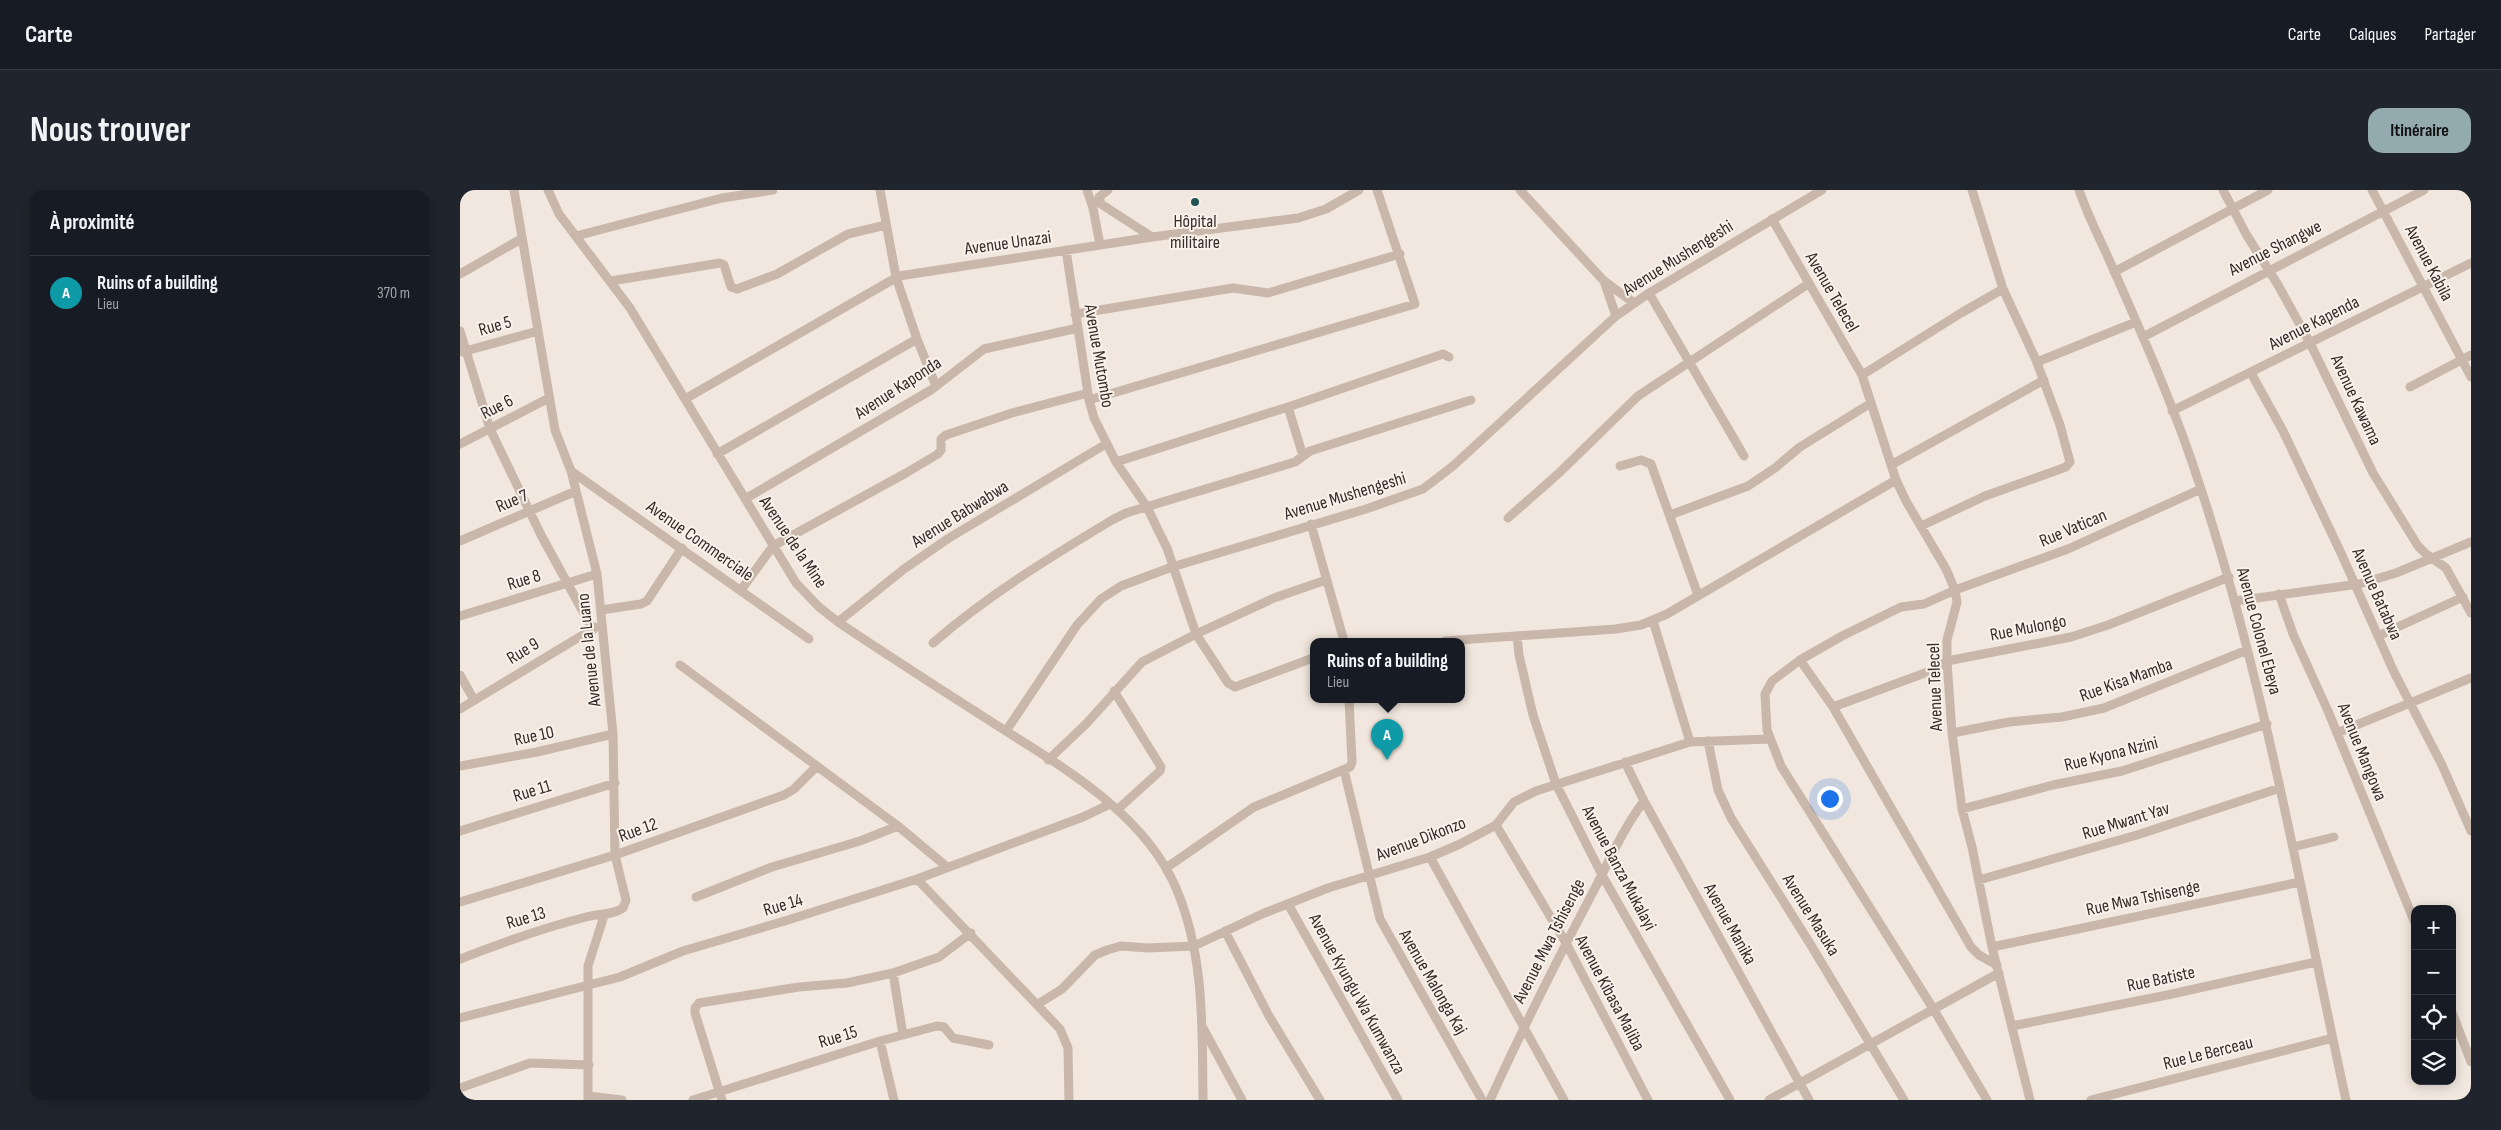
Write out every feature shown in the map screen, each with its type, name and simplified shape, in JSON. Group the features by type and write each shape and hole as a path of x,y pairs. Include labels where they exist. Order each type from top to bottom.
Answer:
{"street":[{"name":"Avenue de la Luano","path":"514,190 555,430 571,471 598,574 614,734 615,855 625,903 620,910 604,916"},
{"name":"Avenue de la Mine","path":"548,190 559,214 611,281 685,399 773,546 802,590 838,622 1006,731 1113,807 1152,849 1166,868 1181,900 1194,946 1201,993 1203,1100"},
{"path":"576,236 722,198 773,190"},
{"path":"880,190 896,277 917,339 936,386"},
{"path":"1087,190 1093,208 1100,245"},
{"path":"1108,190 1099,197 1101,204 1152,237"},
{"name":"Avenue Unazai","path":"685,399 896,277 1152,237 1303,216 1326,209 1360,190"},
{"path":"741,590 773,546 906,474 938,454 942,450 941,440 946,435 1012,413 1088,397 1415,304 1378,190"},
{"path":"1520,190 1604,281 1634,303"},
{"name":"Avenue Mushengeshi","path":"1006,731 1054,657 1094,606 1120,586 1172,567 1366,509 1423,489 1453,466 1616,316 1650,293 1822,190"},
{"path":"1921,526 1985,496 2068,466 2070,462 2044,380 2003,289 1972,190"},
{"name":"Avenue Colonel Ebeya","path":"2079,190 2172,411 2201,489 2229,577 2267,724 2346,1100"},
{"name":"Avenue Kawama","path":"2223,190 2310,343 2374,473 2418,546 2446,568 2471,613"},
{"path":"2114,272 2268,190"},
{"name":"Avenue Kabila","path":"2372,190 2471,377"},
{"name":"Avenue Shangwe","path":"2142,337 2424,190"},
{"name":"Avenue Telecel","path":"1772,219 1862,375 1896,480 1955,590 1956,602 1947,640 1947,661 1952,733 1962,809 1979,880 1992,947 2030,1100"},
{"path":"611,281 720,263 724,265 731,285 737,288 777,274 848,234 886,225"},
{"path":"460,274 521,239"},
{"name":"Avenue Mutombo","path":"1066,250 1088,397 1094,418 1116,462 1146,507 1167,548 1196,634 1228,683 1235,687 1310,659"},
{"path":"1075,314 1232,288 1268,293 1400,254"},
{"name":"Avenue Kapenda","path":"2172,411 2471,263"},
{"path":"1604,281 1616,316"},
{"path":"1508,518 1559,473 1638,396 1808,284"},
{"path":"1862,375 2003,289"},
{"path":"1650,293 1691,361 1708,395 1744,456"},
{"path":"2037,362 2136,322"},
{"name":"Avenue Kaponda","path":"745,499 936,386 989,347 1078,328"},
{"path":"460,331 463,352 490,429 566,584 592,630"},
{"name":"Rue 5","path":"463,352 538,331"},
{"path":"717,454 917,339"},
{"path":"1116,462 1288,407 1443,354 1449,356"},
{"path":"2410,387 2471,355"},
{"name":"Avenue Batabwa","path":"2251,373 2283,431 2378,636 2442,765 2471,831"},
{"path":"1891,465 2044,380"},
{"name":"Rue 6","path":"460,444 550,398"},
{"path":"933,643 986,599 1022,574 1112,520 1146,507 1294,462 1310,451 1471,400"},
{"path":"1670,515 1754,483 1800,447 1872,403"},
{"path":"1288,407 1304,456"},
{"name":"Avenue Babwabwa","path":"838,622 904,569 948,538 1106,444"},
{"path":"1620,466 1641,460 1651,464 1698,595"},
{"name":"Avenue Commerciale","path":"571,471 809,639"},
{"path":"1465,640 1616,629 1653,621 1896,480"},
{"name":"Rue Vatican","path":"1769,739 1764,704 1766,691 1772,681 1800,660 1842,636 1901,607 1924,604 1955,590 2068,549 2201,489"},
{"name":"Rue 7","path":"460,541 576,491"},
{"path":"1311,524 1343,638"},
{"path":"2235,601 2354,584 2396,573 2471,542"},
{"path":"601,610 641,604 647,601 682,548"},
{"name":"Rue 8","path":"460,616 598,574"},
{"name":"Rue Mulongo","path":"1833,706 1933,670 1947,661 2071,637 2108,625 2229,577"},
{"path":"1048,760 1086,724 1142,662 1196,634 1274,598 1326,580"},
{"name":"Avenue Mangowa","path":"2279,594 2293,634 2337,733 2411,913"},
{"path":"2378,636 2463,597"},
{"path":"1653,621 1690,742"},
{"name":"Rue 9","path":"460,709 592,630 602,622"},
{"name":"Avenue Banza Mukalayi","path":"1517,636 1518,655 1531,708 1556,784 1602,875 1730,1100"},
{"name":"Rue Kisa Mamba","path":"1952,733 2017,721 2062,717 2104,708 2247,650"},
{"path":"1769,1100 1934,1010 1998,969 1971,947 1833,706 1800,660"},
{"path":"680,665 736,704 773,735 898,826 947,868"},
{"path":"460,675 474,700"},
{"path":"2337,733 2471,678"},
{"name":"Rue 14","path":"460,1018 620,977 683,951 788,920 947,868 1113,807 1160,772 1161,767 1114,691"},
{"path":"1166,868 1254,807 1278,795 1344,770 1352,762 1349,703"},
{"name":"Rue Kyona Nzini","path":"1962,809 2053,785 2122,772 2267,724"},
{"name":"Rue 10","path":"460,766 537,752 614,734"},
{"path":"1769,739 1781,766 1934,1010 1987,1100"},
{"name":"Avenue Dikonzo","path":"1194,946 1224,931 1328,888 1430,857 1460,844 1496,825 1510,806 1518,799 1556,784 1690,742 1769,739"},
{"name":"Avenue Masuka","path":"1708,741 1718,790 1726,810 1904,1100"},
{"name":"Avenue Manika","path":"1625,762 1644,801 1809,1100"},
{"name":"Rue 12","path":"460,902 615,855 784,795 816,767"},
{"name":"Avenue Malonga Kaj","path":"1344,770 1377,910 1383,927 1482,1100"},
{"name":"Rue 11","path":"460,831 615,783"},
{"name":"Rue Mwant Yav","path":"1979,880 2137,835 2280,788"},
{"name":"Avenue Mwa Tshisenge","path":"1490,1100 1523,1027 1602,875 1619,837 1644,801"},
{"name":"Avenue Kibasa Maliba","path":"1496,825 1566,943 1648,1100"},
{"path":"696,897 772,867 860,841 898,826"},
{"path":"2293,847 2334,837"},
{"path":"1430,857 1564,1100"},
{"path":"917,878 1038,1004 1065,1037 1068,1048 1069,1100"},
{"name":"Rue Mwa Tshisenge","path":"1992,947 2300,882"},
{"name":"Avenue Kyungu Wa Kumwanza","path":"1288,904 1398,1100"},
{"path":"604,916 588,966 588,1098 622,1100"},
{"name":"Rue 13","path":"460,959 499,944 585,917 604,916"},
{"path":"1224,931 1269,1016 1320,1100"},
{"path":"721,1096 695,1013 699,1003 799,986 847,983 893,973 939,957 971,933"},
{"path":"1038,1004 1062,989 1095,955 1107,950 1121,946 1148,948 1194,946"},
{"name":"Rue Batiste","path":"2012,1026 2172,994 2316,962"},
{"path":"893,973 903,1035"},
{"path":"2456,1023 2471,1062"},
{"name":"Rue 15","path":"693,1100 721,1096 880,1041 942,1026 953,1038 989,1045"},
{"path":"1202,1026 1242,1100"},
{"name":"Rue Le Berceau","path":"2091,1100 2333,1038"},
{"path":"880,1041 894,1100"},
{"path":"460,1088 530,1063 589,1064"}],"place":[{"name":"Hôpital militaire","path":"1195,202"},
{"name":"Ruins of a building","path":"1387,760"}]}
